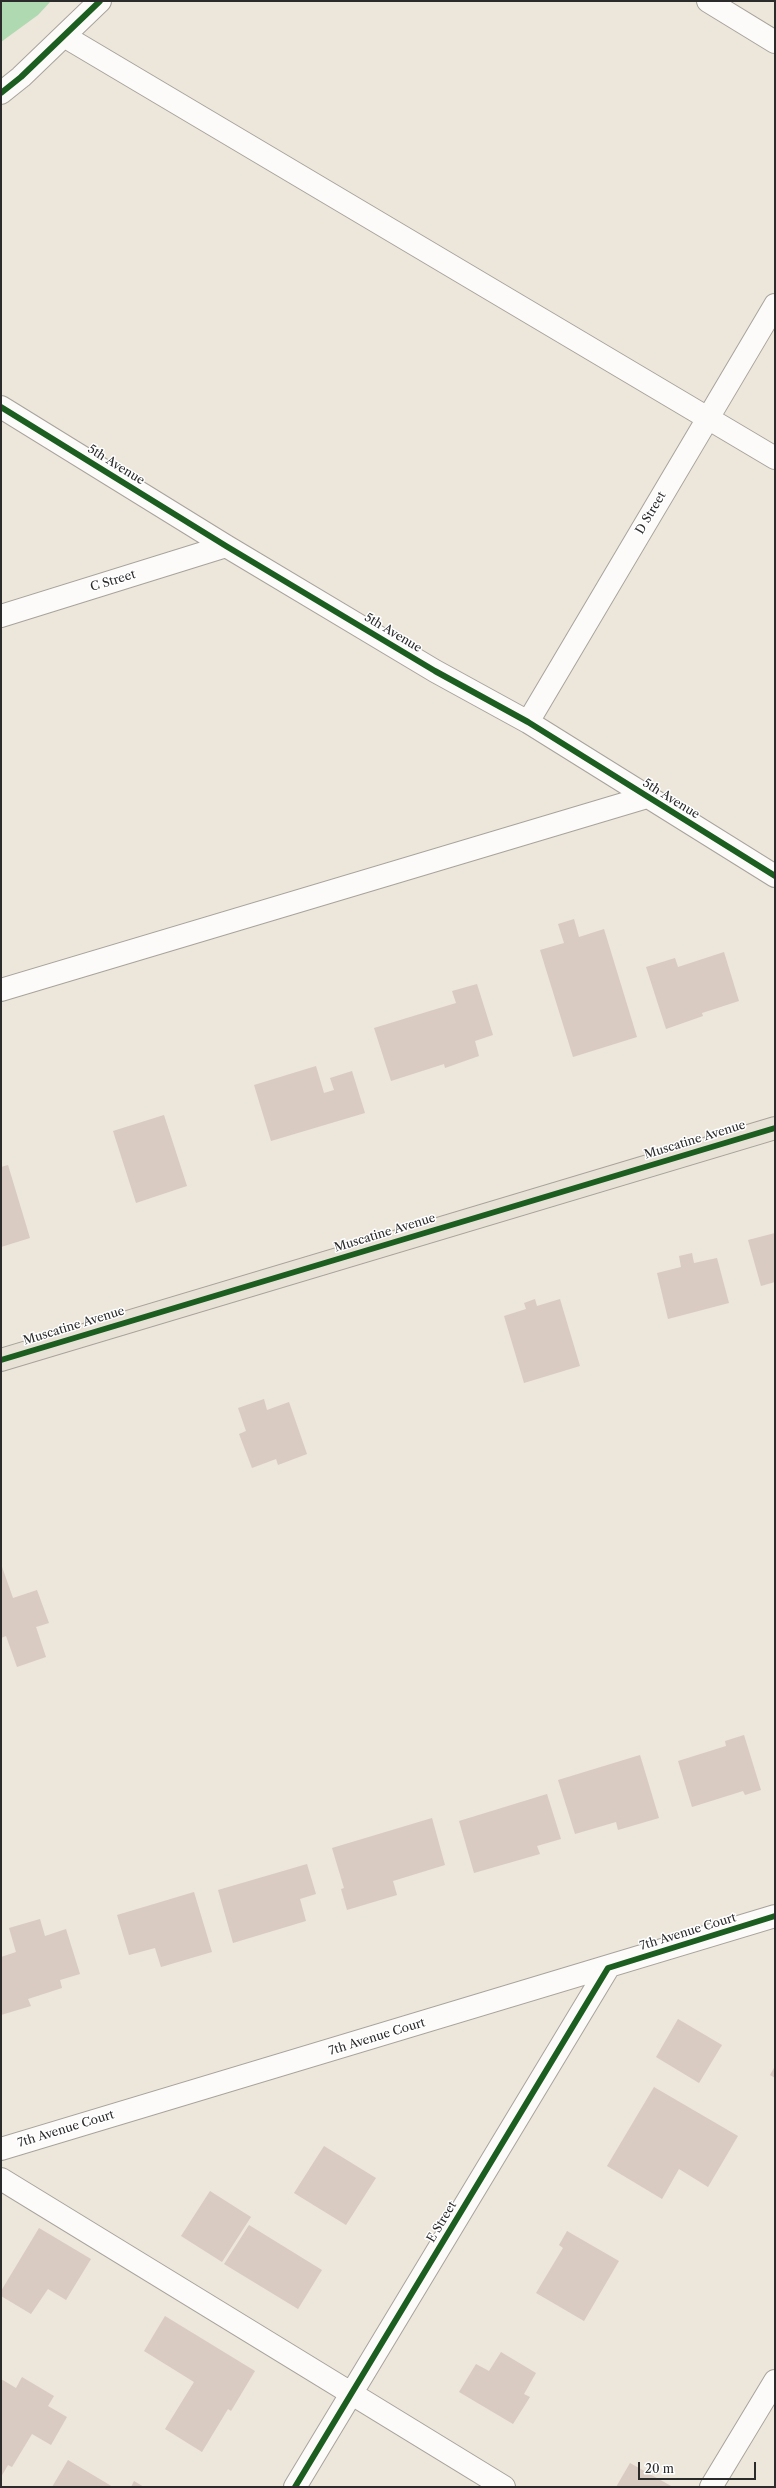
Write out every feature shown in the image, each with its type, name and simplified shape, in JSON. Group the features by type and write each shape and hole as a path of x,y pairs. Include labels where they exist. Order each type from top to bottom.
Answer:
{"main road":[{"name":"Muscatine Avenue","path":"1,1360 775,1128"}],"street":[{"path":"1,93 21,77 100,1"},
{"path":"708,1 775,42"},
{"path":"64,36 775,458"},
{"name":"D Street","path":"528,722 775,305"},
{"name":"5th Avenue","path":"1,407 226,546 435,671 528,722 775,876"},
{"name":"C Street","path":"1,616 226,546"},
{"path":"1,990 647,797"},
{"name":"7th Avenue Court","path":"1,2149 608,1968 775,1916"},
{"name":"E Street","path":"295,2487 608,1968"},
{"path":"1,2179 504,2487"},
{"path":"711,2487 775,2381"}],"green space":[{"path":"1,1 51,1 38,15 1,42"}],"building":[{"path":"574,919 579,937 604,929 637,1037 573,1057 540,950 564,943 558,924"},
{"path":"724,952 739,1001 702,1013 703,1016 666,1029 646,967 675,958 678,967"},
{"path":"477,984 493,1035 475,1041 479,1056 445,1068 444,1064 391,1081 374,1028 456,1003 452,991"},
{"path":"316,1066 324,1093 334,1090 330,1078 352,1071 365,1113 271,1141 254,1085"},
{"path":"164,1115 187,1186 136,1203 113,1131"},
{"path":"8,1165 30,1238 1,1247 1,1167"},
{"path":"775,1233 775,1282 761,1286 748,1240"},
{"path":"692,1253 694,1263 717,1258 729,1303 668,1319 657,1273 681,1267 679,1256"},
{"path":"535,1299 537,1306 560,1299 580,1366 524,1383 504,1316 526,1309 524,1303"},
{"path":"264,1399 267,1410 289,1402 307,1454 278,1465 276,1459 252,1468 239,1434 246,1431 238,1408"},
{"path":"1,1564 13,1598 37,1590 49,1623 36,1627 46,1657 17,1667 6,1636 1,1638"},
{"path":"744,1735 761,1790 745,1795 743,1791 692,1807 678,1761 726,1746 725,1741"},
{"path":"640,1755 659,1818 618,1830 616,1822 575,1834 558,1780"},
{"path":"547,1794 561,1839 537,1846 540,1854 474,1873 459,1821"},
{"path":"432,1818 445,1865 393,1881 397,1895 347,1910 341,1889 344,1888 332,1848"},
{"path":"307,1864 316,1894 300,1899 306,1921 233,1943 218,1890"},
{"path":"194,1892 212,1952 161,1967 155,1948 129,1955 117,1915"},
{"path":"40,1919 45,1936 66,1929 80,1974 60,1980 62,1988 28,1999 31,2006 1,2015 1,1957 16,1952 9,1928"},
{"path":"678,2019 722,2045 699,2083 656,2057"},
{"path":"775,2066 775,2078 770,2075"},
{"path":"654,2087 738,2136 708,2187 679,2169 662,2199 607,2166"},
{"path":"324,2146 376,2178 346,2225 294,2193"},
{"path":"210,2191 251,2217 222,2262 181,2236"},
{"path":"249,2225 322,2270 298,2309 224,2264"},
{"path":"39,2228 91,2259 66,2300 48,2289 31,2314 1,2296 1,2291"},
{"path":"567,2231 619,2261 584,2321 536,2293 563,2248 559,2245"},
{"path":"165,2316 255,2371 231,2411 228,2409 202,2452 165,2429 194,2382 144,2351"},
{"path":"501,2352 536,2373 524,2394 530,2397 513,2424 459,2392 476,2364 489,2371"},
{"path":"22,2377 54,2396 48,2406 67,2417 51,2445 32,2434 12,2467 8,2465 1,2477 1,2379 16,2388"},
{"path":"68,2460 113,2487 52,2487"},
{"path":"630,2463 673,2487 616,2487"},
{"path":"134,2481 144,2487 131,2487"}],"cycle path":[{"path":"1,93 21,77 100,1"},
{"path":"1,407 226,546 435,671 528,722 775,876"},
{"path":"1,1360 775,1128"},
{"path":"295,2487 608,1968 775,1916"}]}
